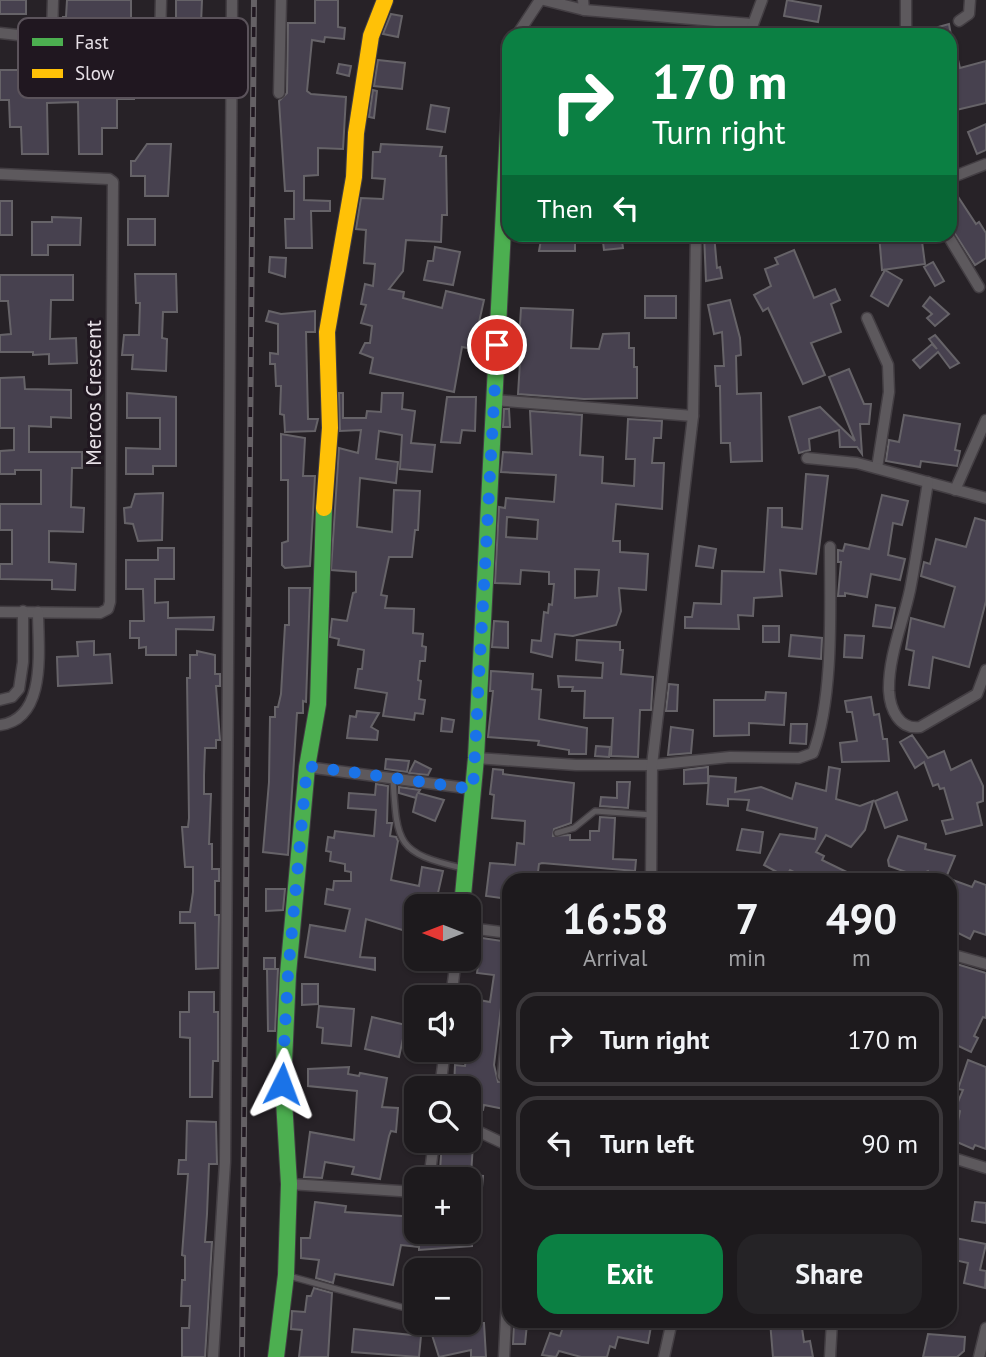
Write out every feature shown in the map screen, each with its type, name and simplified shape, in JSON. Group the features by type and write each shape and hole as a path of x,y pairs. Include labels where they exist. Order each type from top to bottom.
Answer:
{"street":[{"path":"52,18 53,0"},
{"path":"161,0 161,18"},
{"path":"232,0 232,18"},
{"path":"279,93 281,0"},
{"path":"276,1357 286,1275 289,1184 282,1084 288,974 307,766 318,704 321,556 330,428 327,332 354,177 356,133 371,36 385,0"},
{"path":"522,28 542,0 744,28"},
{"path":"751,28 762,0"},
{"path":"905,0 906,28"},
{"path":"959,21 969,14 970,0"},
{"path":"0,33 18,35"},
{"path":"213,1357 225,1162 231,98"},
{"path":"957,175 986,164"},
{"name":"Mercos Crescent","path":"0,174 108,179 113,182 110,602 108,609 100,612 0,612"},
{"path":"462,894 476,758 502,242"},
{"path":"651,873 652,765 693,416 696,242"},
{"path":"952,242 979,286"},
{"path":"867,318 888,365 889,392 877,468"},
{"path":"494,400 693,416"},
{"path":"956,490 986,420"},
{"path":"807,458 877,468 986,498"},
{"path":"928,482 910,591 893,661 889,690 892,710 903,724 912,728 920,727 977,694 986,670"},
{"path":"476,758 576,765 652,765 730,757 799,758 813,753 821,732 828,650 830,547"},
{"path":"0,700 16,693 20,683 23,611"},
{"path":"0,725 12,723 22,716 33,699 38,612"},
{"path":"307,766 473,789"},
{"path":"481,930 502,932"},
{"path":"957,956 986,964"},
{"path":"481,1133 502,1143"},
{"path":"957,1159 986,1168"},
{"path":"289,1184 404,1191"},
{"path":"504,1357 506,1328"},
{"path":"664,1357 670,1328"},
{"path":"830,1357 832,1328"},
{"path":"979,1357 986,1328"}],"lane":[{"path":"393,779 396,822 407,847 424,859 465,869"},
{"path":"557,833 574,828 595,811 652,815"},
{"path":"286,1275 404,1306"}],"building":[{"path":"0,0 26,0 26,14 0,14"},
{"path":"67,0 131,0 131,18 63,18 66,17"},
{"path":"176,0 202,0 201,18 176,18"},
{"path":"315,0 338,0 338,27 345,28 344,39 325,37 324,42 312,40 307,91 311,94 346,97 343,149 318,148 318,175 304,176 304,200 330,201 330,211 311,211 312,248 286,248 285,219 294,219 294,191 285,191 279,101 287,93 288,23 315,23"},
{"path":"787,0 821,6 818,22 784,16"},
{"path":"391,14 402,16 398,37 383,34"},
{"path":"957,56 960,68 986,61 986,103 957,110"},
{"path":"378,60 405,63 402,89 374,86"},
{"path":"339,64 351,66 349,76 337,73"},
{"path":"0,70 18,70 18,98 134,99 117,99 117,128 102,128 102,154 79,154 78,102 47,103 48,154 22,154 21,127 10,127 9,100 0,100"},
{"path":"373,90 377,91 374,118 369,117"},
{"path":"431,105 449,108 445,132 427,129"},
{"path":"986,124 986,150 977,154 968,132"},
{"path":"147,144 171,144 168,196 145,196 145,176 131,176 131,161 135,161"},
{"path":"381,144 442,147 440,156 446,156 447,215 442,215 441,242 406,240 403,271 389,289 404,292 403,298 442,308 446,291 484,300 473,349 462,347 454,392 370,373 373,358 360,353 365,343 370,343 372,326 361,323 366,305 361,304 365,284 373,286 375,264 364,263 366,230 356,229 361,198 383,199 385,179 372,178 373,152 380,152"},
{"path":"957,195 976,224 979,222 986,233 986,258 975,265 957,237"},
{"path":"0,201 12,201 12,235 0,235"},
{"path":"52,217 81,218 80,245 48,245 48,255 32,255 32,222 52,222"},
{"path":"128,219 155,219 155,245 128,245"},
{"path":"541,242 575,242 575,251 539,251"},
{"path":"603,242 622,242 623,248 604,250"},
{"path":"704,242 715,242 717,268 720,267 722,278 706,281"},
{"path":"880,242 922,242 925,264 882,270"},
{"path":"435,247 460,252 453,285 424,280 428,261 433,261"},
{"path":"794,250 814,298 835,289 840,300 831,304 841,332 811,343 825,375 803,384 768,308 763,311 754,295 771,286 765,269 778,264 775,258"},
{"path":"270,257 286,258 285,277 269,272"},
{"path":"933,262 944,281 935,286 924,267"},
{"path":"885,270 902,280 888,306 871,296"},
{"path":"135,274 176,274 177,312 163,312 162,338 167,339 166,371 132,369 133,355 122,355 124,335 139,335 140,303 136,303"},
{"path":"0,275 73,275 73,300 51,300 50,339 76,338 77,363 49,364 49,354 0,352 0,335 11,334 8,301 0,301"},
{"path":"645,296 676,296 676,318 645,318"},
{"path":"930,297 949,314 935,326 927,318 932,314 923,306"},
{"path":"730,300 740,338 741,355 736,356 737,394 761,393 762,461 731,462 730,443 721,443 720,386 716,386 715,366 724,366 722,332 714,334 708,305"},
{"path":"521,308 573,310 571,348 599,349 603,334 629,333 629,348 634,348 634,367 637,367 637,398 584,399 518,394 520,362 507,361 509,340 519,341"},
{"path":"269,311 281,314 315,311 315,332 306,332 308,419 318,419 315,431 285,432 284,415 280,414 281,386 276,386 275,364 270,364 270,353 278,354 278,324 266,321"},
{"path":"935,335 959,363 950,368 938,352 920,368 913,360 932,344 937,349 929,339"},
{"path":"849,369 864,404 871,404 869,424 860,424 862,454 857,447 840,447 839,430 809,439 810,450 799,453 789,417 820,407 855,441 829,377"},
{"path":"24,377 25,389 71,390 71,418 51,417 51,427 29,426 29,452 82,452 82,468 72,468 71,507 84,508 83,532 49,531 49,562 76,564 75,590 52,589 52,580 0,579 0,564 12,564 12,530 0,530 0,504 41,504 41,470 15,470 15,474 0,474 0,451 14,450 14,428 0,428 0,378"},
{"path":"127,393 176,397 176,466 153,466 153,474 126,474 126,448 160,449 160,418 127,418"},
{"path":"339,393 343,393 343,418 366,418 367,411 381,412 382,393 403,393 402,409 415,411 411,443 435,445 432,472 400,469 402,435 379,431 376,459 398,462 396,483 360,478 357,527 392,532 394,490 420,491 418,530 415,530 412,557 389,557 381,595 387,596 385,608 414,609 413,633 423,634 425,661 420,661 418,680 421,681 419,699 425,700 423,714 415,713 414,720 383,716 387,693 355,688 358,669 362,669 364,650 338,645 339,639 330,637 332,619 347,621 353,593 356,592 356,572 331,570 339,448 358,453 361,430 340,431"},
{"path":"447,397 476,397 475,431 462,430 460,443 441,442"},
{"path":"504,409 509,409 510,427 503,427"},
{"path":"530,411 582,415 580,455 603,457 602,483 634,486 635,459 626,459 628,419 662,421 661,438 654,438 652,463 664,463 662,509 616,504 613,541 620,541 620,552 648,554 646,590 619,588 621,611 616,625 573,636 555,634 552,657 531,652 532,640 541,641 544,612 548,613 549,604 552,605 554,584 549,584 549,572 521,570 520,584 495,583 499,507 505,508 506,498 554,502 556,475 501,472 503,452 532,454","holes":["507,517 538,520 537,539 506,537","575,569 599,570 597,596 575,598"]},
{"path":"904,415 960,424 955,450 960,451 957,466 921,461 920,467 886,461 889,440 899,442"},
{"path":"281,434 305,438 303,476 315,476 310,566 285,568 282,565 282,543 288,541 288,480 281,480"},
{"path":"806,474 828,476 816,574 780,570 782,596 754,598 753,616 738,615 739,629 685,628 685,617 692,617 694,603 721,604 722,571 764,572 768,508 782,508 782,527 802,529"},
{"path":"163,493 162,540 138,541 133,524 125,523 124,508 131,507 135,494"},
{"path":"882,495 908,501 902,525 893,523 888,555 905,559 900,580 871,574 867,597 845,593 845,596 838,596 841,562 838,562 838,550 843,551 845,544 869,549"},
{"path":"975,518 986,521 986,601 969,667 933,657 929,688 909,685 914,651 906,649 911,618 944,627 955,587 921,576 924,562 930,564 936,539 966,547"},
{"path":"699,546 716,549 713,568 696,566"},
{"path":"158,548 174,548 174,579 155,579 155,603 168,602 168,618 214,617 213,630 176,629 176,655 146,655 146,647 139,648 139,638 130,638 130,621 144,621 143,589 126,589 126,560 158,560"},
{"path":"289,588 310,588 306,702 303,701 303,713 297,713 288,855 263,852 269,782 270,717 275,717 275,707 278,707 281,694 285,625 289,625"},
{"path":"876,605 895,608 891,628 873,626"},
{"path":"494,621 508,622 508,648 492,647"},
{"path":"763,626 779,626 779,642 763,642"},
{"path":"791,635 822,638 821,659 789,656"},
{"path":"845,635 864,636 862,658 844,657"},
{"path":"577,640 620,642 620,650 623,650 621,674 653,677 651,710 640,710 638,757 611,756 613,718 584,718 585,691 572,691 573,687 559,687 558,676 602,678 603,663 576,660"},
{"path":"94,641 94,655 110,654 112,683 58,686 57,657 78,656 77,642"},
{"path":"197,651 215,655 215,674 220,674 220,686 216,686 220,740 216,740 216,748 205,748 204,775 204,794 211,794 209,844 212,844 212,869 219,869 219,881 215,881 215,915 219,915 218,968 196,969 195,923 180,923 180,912 190,912 193,892 193,867 185,867 182,827 188,827 189,818 187,678 190,678 190,655 197,655"},
{"path":"491,671 533,674 532,689 541,690 539,719 587,728 586,754 569,754 569,750 538,745 539,741 488,737 493,691 490,691"},
{"path":"669,684 678,685 677,711 666,711"},
{"path":"766,692 786,693 784,725 749,723 749,735 714,736 714,700 765,700"},
{"path":"871,697 874,715 879,714 883,739 887,739 889,761 842,762 840,743 857,741 852,712 847,712 845,701"},
{"path":"357,711 379,713 371,727 378,731 377,740 347,738 350,716 356,717"},
{"path":"442,718 454,720 452,732 441,731"},
{"path":"791,724 807,724 806,744 790,743"},
{"path":"671,727 693,730 691,753 668,755"},
{"path":"912,735 928,758 944,751 951,770 971,760 983,786 983,801 977,803 982,825 946,834 942,821 953,819 944,788 940,789 938,784 933,786 924,762 915,768 900,742"},
{"path":"596,746 610,747 609,757 595,756"},
{"path":"386,759 409,761 407,772 385,769"},
{"path":"415,761 431,769 428,775 409,773"},
{"path":"708,767 708,783 684,784 684,770"},
{"path":"829,767 840,769 836,799 860,806 873,801 865,830 851,847 826,835 816,852 824,856 822,860 849,873 796,873 790,870 788,873 779,873 764,865 780,834 815,839 817,828 747,810 749,800 728,799 728,806 707,804 709,776 736,778 735,792 761,787 792,799 796,783 826,791"},
{"path":"493,769 503,770 503,774 574,783 571,823 554,829 553,836 570,835 570,840 590,840 590,831 599,831 600,817 615,818 613,859 636,860 635,871 542,863 539,864 538,873 502,873 502,898 486,896 490,863 515,865 517,843 524,844 525,821 492,818 494,795 490,794"},
{"path":"617,782 630,782 628,808 600,806 601,797 617,798"},
{"path":"376,784 388,786 387,823 392,823 390,836 396,837 398,841 391,880 419,886 422,867 443,871 438,894 404,894 404,930 366,919 360,957 375,958 375,970 305,957 310,925 345,931 350,909 325,904 327,889 333,890 334,881 351,881 351,872 345,871 345,864 330,861 331,852 326,851 328,837 334,838 335,831 374,836 376,810 348,808 349,793 375,795"},
{"path":"399,787 420,790 418,793 444,800 435,821 413,812 417,794 416,798 399,793"},
{"path":"897,792 907,820 885,828 875,801"},
{"path":"742,829 763,832 760,853 737,850"},
{"path":"898,836 926,844 925,849 955,856 948,873 909,873 889,866 888,860"},
{"path":"975,881 986,885 986,935 974,931 970,939 957,932 957,882 972,887"},
{"path":"266,889 285,889 283,910 266,911"},
{"path":"482,938 502,941 502,999 494,1065 498,1082 502,1082 502,1109 484,1105 483,1110 481,1076 455,1076 455,1065 465,1066 466,1062 481,1062 481,1000 490,1002 494,975 477,973 481,971"},
{"path":"264,958 275,958 275,969 264,969"},
{"path":"957,964 986,973 986,1018 983,1017 974,1036 978,1038 971,1052 957,1045"},
{"path":"267,969 278,969 275,1031 268,1031"},
{"path":"302,984 318,984 318,1004 302,1005"},
{"path":"189,992 214,992 214,1012 218,1012 218,1061 213,1061 212,1097 190,1097 190,1038 180,1037 180,1012 189,1012"},
{"path":"319,1006 354,1009 351,1046 322,1043 323,1028 317,1027"},
{"path":"372,1017 404,1025 399,1057 365,1049"},
{"path":"968,1060 986,1067 986,1149 975,1145 973,1149 957,1142 960,1111 957,1110 957,1104 963,1090 958,1089"},
{"path":"349,1067 348,1074 359,1076 360,1073 387,1078 382,1107 398,1108 396,1132 391,1131 389,1136 380,1179 352,1174 354,1167 325,1162 322,1178 304,1177 310,1132 354,1140 357,1091 308,1086 308,1069"},
{"path":"187,1121 216,1122 217,1164 209,1164 205,1242 212,1242 205,1357 182,1357 182,1328 189,1328 190,1306 181,1306 182,1280 185,1280 185,1256 182,1255 188,1174 178,1174 179,1160 186,1160"},
{"path":"441,1153 472,1153 472,1167 440,1167"},
{"path":"315,1202 346,1206 345,1212 404,1216 404,1244 472,1246 419,1250 419,1247 401,1245 393,1285 335,1274 333,1283 316,1278 319,1260 301,1258 301,1238 310,1238"},
{"path":"975,1202 986,1203 986,1223 972,1221"},
{"path":"957,1238 986,1244 980,1270 986,1271 985,1288 964,1283 968,1263 957,1261"},
{"path":"314,1288 332,1293 328,1357 299,1357 302,1330 291,1329 292,1311 305,1312 307,1296 311,1296"},
{"path":"481,1323 484,1323 486,1357 471,1357 471,1350 439,1357 432,1335 481,1335"},
{"path":"514,1328 527,1328 525,1344 513,1344"},
{"path":"563,1328 651,1328 648,1343 618,1337 615,1348 610,1346 607,1357 581,1357 559,1351 556,1357 542,1355 550,1333 560,1336"},
{"path":"771,1328 802,1328 804,1342 810,1341 813,1357 773,1357"},
{"path":"354,1329 421,1336 419,1357 352,1352"},
{"path":"928,1334 965,1337 964,1351 957,1357 923,1357"}],"railway":[{"path":"242,1357 254,0"}],"traffic: fast":[{"path":"463,894 476,758 502,242"},
{"path":"276,1357 286,1275 289,1184 283,1084 288,974 307,767 318,704 324,508"}],"traffic: slow":[{"path":"324,508 330,428 327,332 354,177 356,133 371,36 385,0"}],"route":[{"path":"282,1084 288,974 307,766 473,789 497,345"}]}
